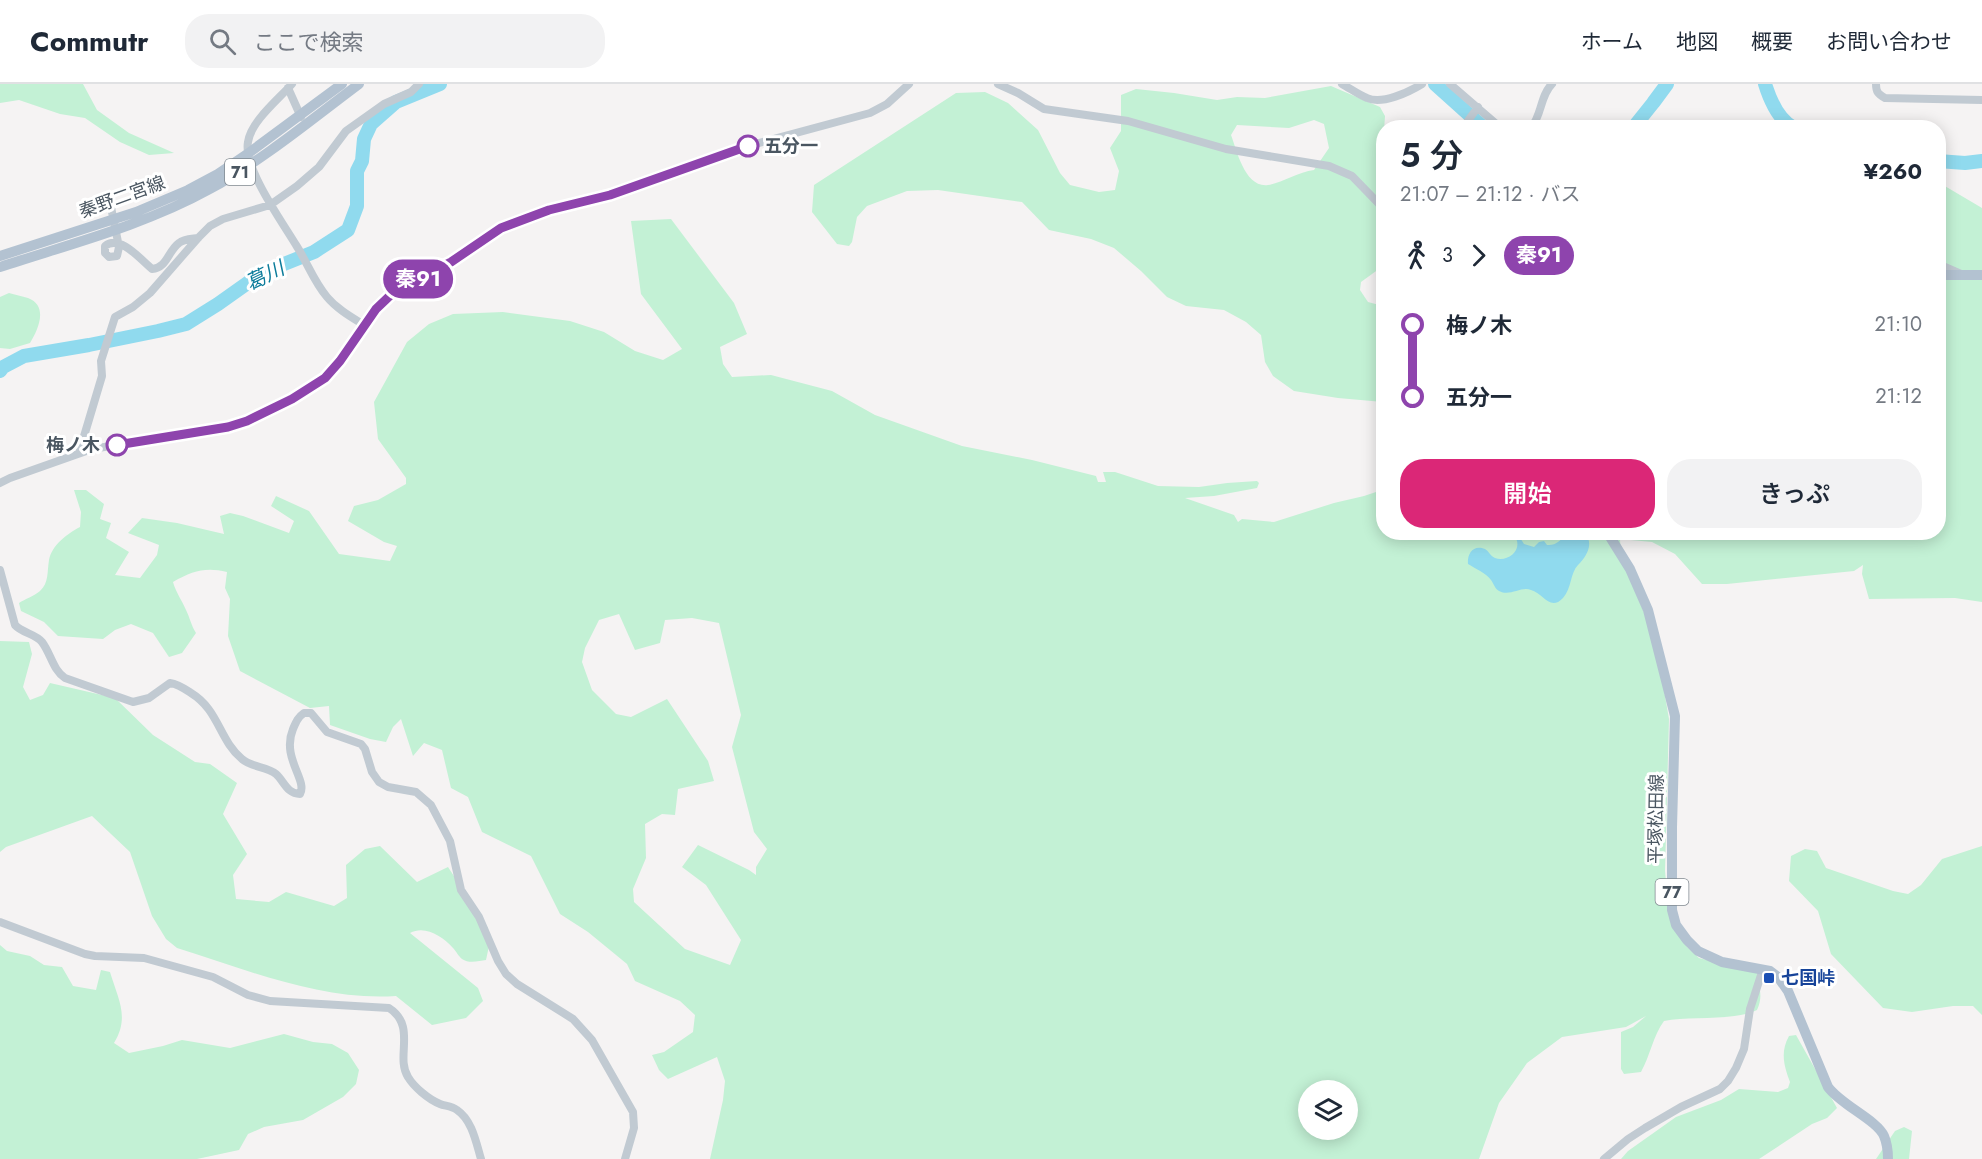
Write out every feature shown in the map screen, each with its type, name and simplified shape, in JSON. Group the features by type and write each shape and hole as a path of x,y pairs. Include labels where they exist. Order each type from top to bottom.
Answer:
{"main road":[{"name":"71","path":"302,120 342,84"},
{"name":"71","path":"302,120 359,84"},
{"name":"秦野二宮線","path":"20,255 77,236 136,212 181,198 302,120"},
{"name":"71","path":"0,256 20,255"},
{"name":"71","path":"0,267 20,255"},
{"path":"1946,275 1982,275"},
{"name":"平塚松田線","path":"1612,540 1630,569 1648,610 1675,716 1672,910 1676,924 1698,951 1722,962 1763,969 1778,977 1788,991 1828,1087 1835,1096 1876,1126 1884,1135 1888,1159"}],"street":[{"path":"78,453 102,376 101,361 115,317 133,307 150,293 210,226 223,219 270,205 320,167 346,131 384,104 411,92 419,84"},
{"path":"0,483 92,449 228,427 247,421 292,399 325,378 340,361 376,309 397,289 451,262 501,228 549,210 610,195 748,146 870,113 886,104 909,84"},
{"path":"998,84 1044,109 1128,121 1242,152 1329,166 1352,176 1376,201"},
{"path":"1342,84 1369,100 1376,100 1406,94 1422,84"},
{"path":"1450,84 1492,120"},
{"path":"1536,120 1545,92 1552,84"},
{"path":"1876,84 1879,95 1885,98 1982,100"},
{"path":"302,120 290,86 255,126 248,142 249,159 270,205 325,296 334,305 364,325"},
{"path":"1468,120 1478,107"},
{"path":"111,207 119,247 119,252 115,257 109,257 105,253 107,245 111,243 120,243 152,269 157,269 162,266 178,244 185,240 198,238"},
{"path":"1946,268 1963,275"},
{"path":"0,570 15,625 18,629 41,640 59,674 65,678 133,702 149,698 170,683 181,686 206,705 218,721 231,748 240,758 273,772 289,790 297,795 302,791 302,784 292,762 289,740 298,718 304,713 310,713 327,732 361,744 375,777 383,785 416,792 426,799 450,841 460,890 482,922 502,969 517,984 573,1019 586,1031 628,1102 633,1112 634,1128 625,1159"},
{"path":"0,922 86,954 144,958 213,977 258,999 389,1008 398,1017 404,1031 404,1068 409,1078 432,1100 453,1107 463,1115 470,1126 481,1159"},
{"path":"1604,1159 1645,1128 1681,1107 1720,1089 1728,1081 1744,1049 1750,1009 1763,969"}],"green space":[{"path":"0,84 83,84 97,110 129,133 174,153 149,155 120,142 85,118 60,114 19,100 0,103"},
{"path":"1331,86 1380,107 1385,116 1385,120 1376,120 1376,271 1361,282 1360,290 1368,302 1376,304 1376,401 1294,391 1273,376 1265,362 1261,335 1246,322 1224,310 1186,306 1167,297 1114,248 1091,239 1049,230 1022,202 938,190 907,191 867,206 857,217 852,242 849,246 837,244 812,212 814,185 956,93 985,92 1008,103 1038,130 1060,173 1070,185 1099,192 1115,190 1119,171 1110,148 1121,131 1121,95 1136,89 1217,100 1237,97 1265,98","holes":["1314,120 1324,124 1329,148 1314,170 1268,185 1260,184 1253,181 1243,167 1231,135 1237,125 1289,128"]},
{"path":"1946,187 1982,208 1982,602 1955,598 1869,599 1862,574 1863,565 1854,571 1727,584 1702,584 1675,554 1652,542 1631,540 1946,540"},
{"path":"671,219 734,303 747,334 720,347 723,364 732,377 771,375 832,391 875,415 962,446 1096,476 1098,482 1106,482 1103,472 1115,472 1158,486 1199,487 1257,481 1259,483 1257,488 1214,496 1185,498 1234,515 1238,522 1242,519 1274,522 1376,492 1376,540 1620,540 1621,558 1655,638 1669,719 1665,871 1668,904 1687,947 1699,958 1758,973 1760,995 1757,1010 1737,1016 1664,1021 1641,1072 1624,1074 1621,1069 1621,1032 1633,1027 1646,1016 1626,1027 1562,1037 1527,1063 1499,1103 1479,1159 710,1159 725,1081 717,1057 668,1079 659,1070 652,1055 664,1052 693,1032 695,1015 680,1001 635,981 627,964 588,932 560,914 531,856 482,832 468,797 451,788 442,750 424,743 413,756 401,719 393,727 386,742 370,739 330,725 329,706 310,708 240,671 228,636 230,599 225,588 227,572 199,571 173,582 196,633 182,653 169,657 153,633 131,624 115,630 103,639 58,636 44,622 21,611 19,603 43,588 53,550 65,537 80,527 81,512 74,490 86,490 104,504 100,519 111,523 106,538 129,552 115,575 140,578 157,555 159,545 128,533 142,518 224,534 220,516 230,513 289,533 294,521 271,506 276,496 309,511 339,554 390,561 397,546 384,542 348,521 354,506 378,500 406,484 406,478 378,439 374,402 407,342 429,324 453,314 503,312 570,321 604,332 635,351 663,360 682,349 641,294 631,221","holes":["619,614 635,650 660,643 665,620 692,618 719,623 741,715 732,747 754,832 767,849 756,867 756,875 698,845 682,867 706,885 741,940 730,965 685,949 634,902 633,889 646,858 645,824 662,814 675,815 678,789 714,781 708,761 667,699 631,717 616,714 592,690 582,662 585,648 599,620"]},
{"path":"9,293 28,298 34,302 40,312 36,332 30,343 10,349 0,348 0,297"},
{"path":"0,641 29,642 32,654 23,687 30,700 43,695 50,683 115,698 153,735 195,762 210,764 237,783 223,814 247,854 233,875 236,899 269,902 286,892 334,906 347,898 346,865 365,849 380,846 417,882 448,867 488,928 489,946 486,960 465,961 439,936 422,930 410,933 478,988 483,1001 466,1018 432,1025 396,996 340,994 312,989 177,948 166,939 152,916 130,852 92,816 6,847 0,852"},
{"path":"1982,846 1982,1015 1973,1006 1953,1006 1912,1012 1883,1008 1831,954 1818,911 1789,881 1791,856 1805,849 1817,851 1826,868 1908,894 1921,885 1942,859"},
{"path":"0,945 7,951 30,956 44,965 62,967 73,986 96,990 101,970 110,972 122,1016 119,1034 114,1043 129,1053 182,1040 230,1048 284,1034 313,1042 332,1044 348,1053 359,1070 356,1084 343,1097 303,1120 264,1127 248,1134 239,1150 197,1159 0,1159"},
{"path":"1796,1035 1837,1108 1827,1118 1812,1124 1759,1159 1621,1159 1628,1151 1676,1117 1721,1100 1739,1089 1778,1092 1788,1088 1790,1082 1784,1053 1789,1036"},
{"path":"1904,1127 1912,1131 1909,1159 1876,1159 1895,1131"}],"water":[{"path":"1521,540 1524,544 1534,547 1544,541 1550,545 1560,540 1589,540 1588,550 1575,568 1566,594 1558,602 1550,602 1527,589 1503,593 1496,589 1486,575 1468,564 1470,554 1477,548 1485,549 1495,558 1508,558 1514,553 1517,541"}],"waterway":[{"name":"葛川","path":"0,371 3,367 24,356 89,345 186,324 249,282 274,268 314,252 348,230 357,206 357,171 362,161 364,139 371,124 396,102 440,84"},
{"name":"葛川","path":"1435,84 1475,120"},
{"name":"葛川","path":"1639,120 1667,84"},
{"name":"葛川","path":"1765,84 1772,103 1783,120"},
{"name":"葛川","path":"1946,162 1982,161"}],"bus line":[{"name":"秦91","path":"117,445 228,427 247,421 292,399 325,378 340,361 376,309 397,289 435,272 501,228 549,210 610,195 748,146"}],"place":[{"name":"五分一","path":"748,146"},
{"name":"梅ノ木","path":"117,445"},
{"name":"七国峠","path":"1769,978"}]}
